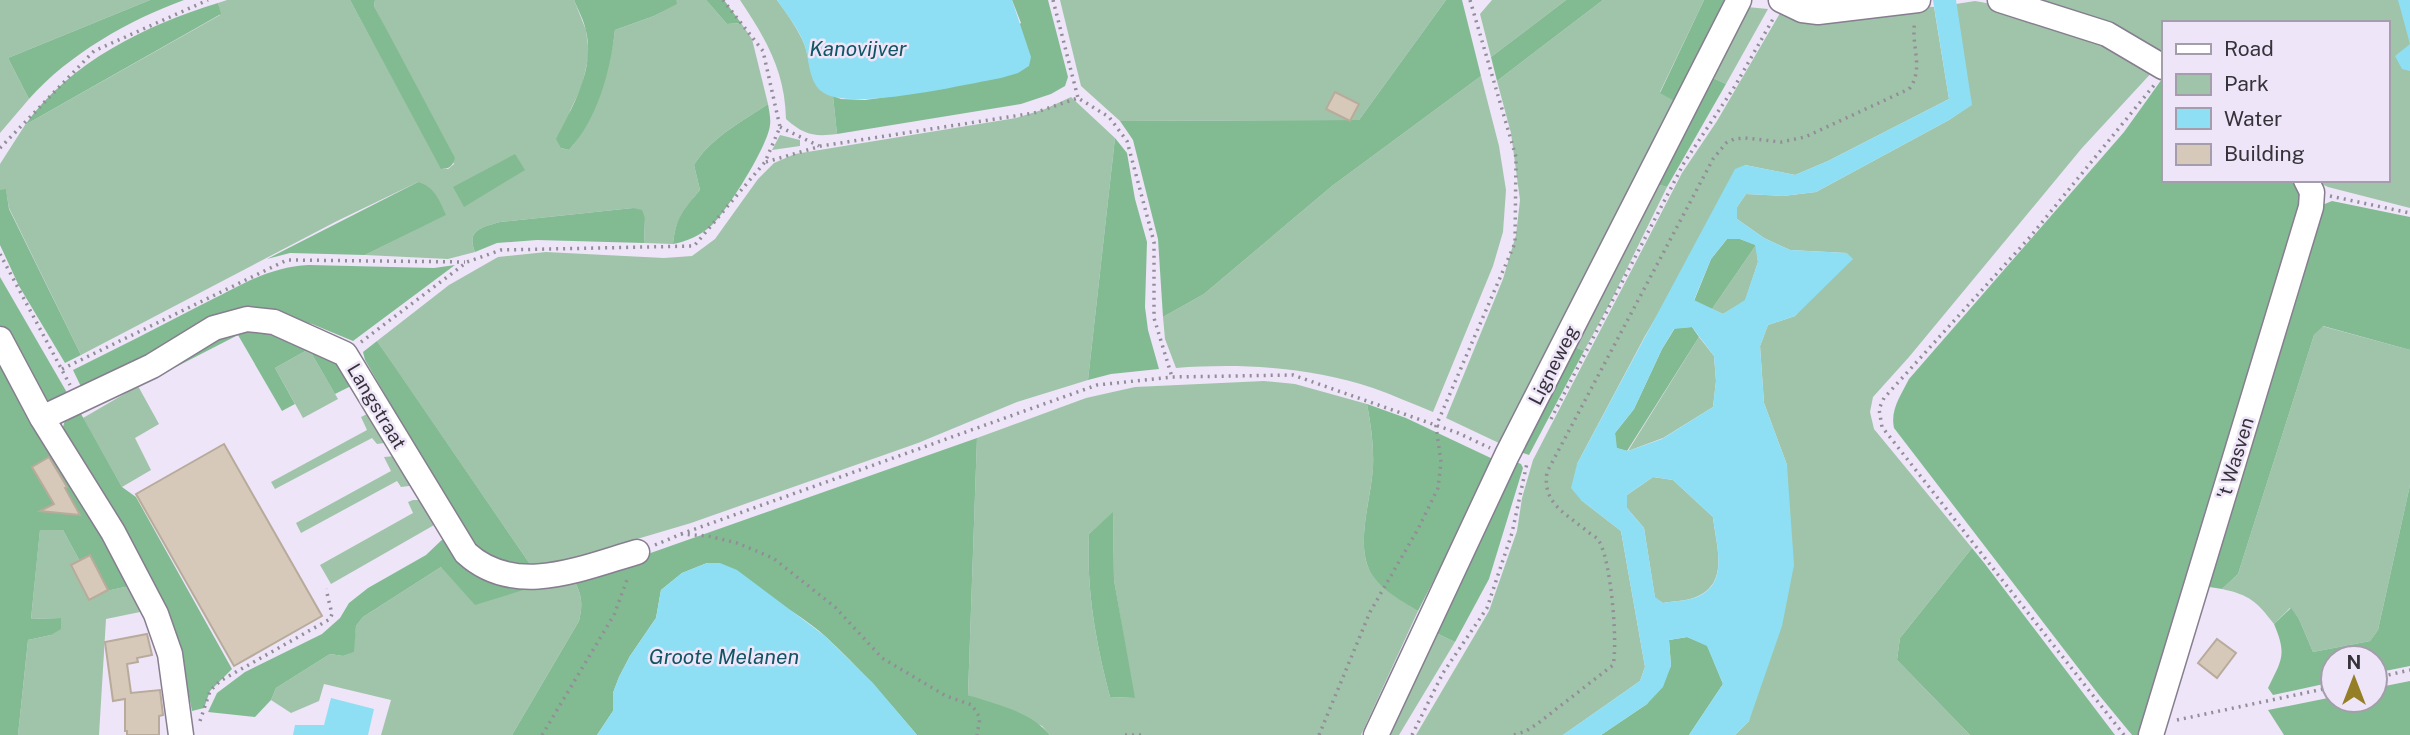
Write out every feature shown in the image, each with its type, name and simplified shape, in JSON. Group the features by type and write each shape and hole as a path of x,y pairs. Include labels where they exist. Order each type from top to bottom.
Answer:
{"street":[{"name":"Ligneweg","path":"1376,735 1517,459 1739,0"},
{"path":"1782,0 1802,10 1818,12 1918,0"},
{"path":"2000,0 2107,34 2159,76"},
{"name":"'t Wasven","path":"2153,730 2311,207 2309,186"},
{"name":"Langstraat","path":"43,418 152,366 214,328 247,319 274,322 345,354 466,553 478,565 534,578 558,576 638,552"},
{"path":"0,339 43,418 113,532 156,614 170,654 181,735"}],"path":[{"path":"0,148 94,51 208,0"},
{"path":"345,354 467,262 500,250 694,246 765,162 780,127 763,51 723,0"},
{"path":"1053,0 1078,98 1109,117 1127,141 1154,242 1154,318 1172,377"},
{"path":"1319,735 1370,612 1418,529 1438,488 1441,462 1436,426 1515,243 1516,157 1470,0"},
{"path":"1546,428 1684,163 1735,86 1782,0"},
{"path":"1514,735 1537,724 1613,665 1616,654 1614,622 1599,541 1554,504 1548,496 1545,483 1547,472 1713,159 1726,143 1734,139 1781,142 1805,137 1909,89 1916,80 1917,71 1913,24"},
{"path":"2124,735 1882,427 1879,409 1884,398 2031,237 2159,76"},
{"path":"765,162 821,146 1034,113 1078,98"},
{"path":"780,127 821,146"},
{"path":"2309,186 2410,213"},
{"path":"0,254 78,401"},
{"path":"62,369 287,260 467,262"},
{"path":"542,735 614,615 638,552 681,534 1097,385 1172,377 1293,375 1458,433 1517,459 1512,533 1488,608 1443,673 1412,735"},
{"path":"681,534 708,536 737,543 773,558 835,607 882,658 946,696 972,705 980,718 977,735"},
{"path":"204,708 210,691 220,681 330,619 332,614 326,589"},
{"path":"2389,675 2410,670"},
{"path":"2153,730 2319,690"},
{"path":"1125,735 1143,735"}],"green space":[{"path":"0,0 150,0 8,58 29,99 0,133"},
{"path":"150,0 184,0 121,28 101,40 62,67 29,99 8,58"},
{"path":"227,0 350,0 442,169 448,169 454,164 374,6 375,0 574,0 586,30 589,54 582,86 570,111 561,148 569,150 593,110 610,60 615,30 654,16 676,4 676,0 706,0 727,24 741,23 752,39 768,104 718,138 694,165 700,190 681,215 673,244 644,243 645,218 633,208 500,222 474,234 475,252 448,259 365,255 445,215 418,182 337,221 81,355 9,208 6,190 0,190 0,164 25,125 220,15 218,3"},
{"path":"350,0 375,0 374,6 455,158 448,168 441,169"},
{"path":"574,0 676,0 677,4 654,16 615,30 601,94 588,124 569,150 561,148 556,139 581,87 588,59 586,31"},
{"path":"706,0 724,0 741,23 727,24"},
{"path":"740,0 777,0 802,39 811,72 818,86 833,96 837,134 810,134 798,129 786,119 778,71 758,28"},
{"path":"1012,0 1048,0 1068,77 1065,86 1051,94 1021,104 837,134 833,96 865,100 914,93 1021,23"},
{"path":"1060,0 1446,0 1359,120 1120,121 1081,86"},
{"path":"1446,0 1462,0 1481,76 1332,186 1204,294 1163,317 1158,239 1133,140 1120,121 1359,120"},
{"path":"1492,0 1566,0 1491,57 1480,14"},
{"path":"1566,0 1603,0 1497,81 1491,57"},
{"path":"1603,0 1704,0 1660,92 1676,102 1501,444 1446,418 1503,279 1516,235 1520,200 1511,133 1497,81"},
{"path":"1704,0 1728,0 1676,102 1660,93"},
{"path":"2018,0 2410,0 2410,208 2317,182 2389,182 2389,21 2162,21 2162,61"},
{"path":"1975,1 2046,20 2155,69 2082,148 1873,397 1870,412 1874,429 1972,548 1900,638 1897,660 1970,735 1735,735 1749,721 1787,465 1764,403 1760,346 1768,325 1795,316 1847,253 1790,250 1764,238 1737,219 1737,207 1746,194 1783,196 1816,192 1949,120 1971,105 1956,4"},
{"path":"218,3 221,14 25,125 64,82 111,49 164,22"},
{"path":"1747,7 1768,9 1726,84 1711,77"},
{"path":"1934,7 1949,99 1795,175 1745,165 1645,336 1577,464 1581,500 1621,531 1645,667 1640,681 1563,735 1416,735 1489,611 1517,531 1522,498 1533,460 1682,173 1717,121 1783,8"},
{"path":"1481,76 1499,146 1506,190 1503,232 1493,266 1433,412 1373,388 1325,375 1276,368 1176,368 1165,339 1163,317 1204,294 1332,186"},
{"path":"1711,77 1726,84 1667,187 1657,184"},
{"path":"2162,79 2162,182 2299,182 2304,194 2141,735 2132,735 2099,695 1894,428 1893,421 1897,403 1909,379 2124,132"},
{"path":"1071,97 1115,138 1088,380 1017,402 918,443 691,523 610,547 581,559 534,570 377,341 449,285 498,257 546,252 664,258 692,256 715,239 758,179 774,163 795,154 1016,118"},
{"path":"768,104 768,135 736,193 719,218 708,228 694,237 673,244 681,214 700,190 694,165 718,138"},
{"path":"780,135 800,140 800,146 772,150"},
{"path":"1115,138 1127,153 1135,199 1147,242 1145,307 1148,330 1159,369 1111,374 1088,380"},
{"path":"515,154 525,170 464,207 453,187"},
{"path":"418,182 424,184 439,199 446,215 365,255 290,253 267,259"},
{"path":"1657,184 1667,187 1611,301 1584,351 1573,346"},
{"path":"6,189 9,209 81,355 65,363 19,286 0,245 0,190"},
{"path":"2332,201 2410,217 2410,350 2323,326 2314,335 2238,574 2222,589 2203,586 2315,208"},
{"path":"633,208 642,210 645,218 644,243 537,240 497,243 475,252 473,245 477,231 500,222"},
{"path":"1727,239 1740,239 1756,245 1712,309 1694,301 1711,259"},
{"path":"1756,245 1758,262 1745,301 1723,314 1712,309"},
{"path":"309,265 434,268 455,265 353,341 312,324 270,315 85,395 73,370 265,274"},
{"path":"0,277 73,403 53,411 0,328"},
{"path":"250,326 326,350 357,383 335,394 309,349 275,368 295,404 282,411 238,335 166,372 164,368 228,334"},
{"path":"2322,326 2410,350 2410,485 2378,630 2370,641 2319,644 2319,651 2313,652 2299,619 2290,608 2274,624 2252,600 2222,589 2238,574 2314,335"},
{"path":"1692,327 1699,337 1627,451 1616,448 1615,433 1634,409 1662,349 1675,328"},
{"path":"1699,337 1714,356 1716,381 1713,407 1663,438 1628,451"},
{"path":"377,341 534,570 505,567 480,550 459,522 365,360 363,352"},
{"path":"1573,346 1584,351 1529,455 1520,452"},
{"path":"309,349 338,399 303,418 275,368"},
{"path":"0,362 134,585 97,593 63,530 40,530 31,619 61,618 61,629 51,635 28,640 18,735 0,735"},
{"path":"1264,381 1295,384 1367,404 1373,460 1364,530 1367,564 1382,585 1418,611 1361,735 1050,735 1042,726 968,695 977,438 1086,398 1135,387","holes":["1113,513 1114,580 1134,698 1110,697 1096,637 1091,596 1089,534"]},
{"path":"138,386 159,424 135,438 151,470 122,487 83,418"},
{"path":"1367,404 1406,418 1495,460 1418,611 1381,586 1367,564 1364,529 1373,460"},
{"path":"80,412 122,487 136,497 232,669 210,691 204,708 192,711 176,652 161,615 109,510 63,427 65,420"},
{"path":"367,414 386,440 384,443 377,444 372,438 275,489 271,482 367,430 361,417"},
{"path":"977,438 968,695 1023,714 1050,735 917,735 862,672 826,637 768,597 707,563 682,573 661,590 656,618 619,677 613,693 613,711 597,735 512,735 579,621 581,600 574,580"},
{"path":"396,456 412,483 409,486 401,487 397,481 301,533 296,523 391,471 384,457"},
{"path":"1514,461 1523,468 1489,579 1455,642 1430,630"},
{"path":"1653,477 1673,480 1713,517 1718,551 1717,573 1707,591 1692,598 1663,603 1655,598 1644,528 1627,508 1627,495"},
{"path":"2410,485 2410,666 2389,670 2389,644 2354,644 2370,641 2378,630"},
{"path":"421,500 436,524 331,584 320,565 413,513 408,502"},
{"path":"1113,512 1114,580 1135,698 1110,697 1096,637 1091,596 1089,534"},
{"path":"40,529 63,530 97,593 134,585 145,611 106,619 99,735 18,735 28,640 51,635 61,618 31,619"},
{"path":"447,535 533,587 475,605 441,567 363,617 356,626 354,652 343,656 330,654 276,688 271,700 255,717 208,712 217,693 245,672 322,634 340,618 349,603 368,588 426,555"},
{"path":"1972,548 2115,735 1970,735 1897,660 1900,638"},
{"path":"441,567 533,587 574,580 577,585 581,600 579,621 512,735 381,735 391,700 324,684 319,701 291,713 271,700 276,688 330,654 343,656 353,652 356,626 363,617"},
{"path":"2291,608 2299,619 2313,652 2319,651 2319,685 2273,695 2268,688 2282,650 2274,624"},
{"path":"1430,630 1455,642 1399,735 1382,735"},
{"path":"1687,637 1707,645 1723,684 1689,735 1601,735 1647,704 1671,666 1669,640"},
{"path":"2410,681 2410,735 2284,735 2268,710 2319,700 2319,714 2389,714 2389,685"}],"water":[{"name":"Kanovijver","path":"777,0 1012,0 1031,57 1029,66 1018,73 1001,78 935,91 880,98 834,97 816,86 803,41"},
{"path":"1933,0 1956,0 1972,105 1816,192 1783,196 1746,194 1737,207 1737,219 1764,238 1790,250 1847,253 1853,259 1795,316 1768,325 1760,346 1764,403 1787,465 1794,565 1782,626 1749,721 1735,735 1689,735 1723,684 1707,646 1687,637 1669,640 1671,666 1663,687 1647,704 1601,735 1563,735 1640,681 1645,667 1621,531 1581,500 1571,488 1577,464 1735,169 1745,165 1795,175 1949,99","holes":["1727,239 1740,239 1755,245 1758,262 1745,300 1723,314 1694,300 1711,259","1692,327 1714,356 1716,381 1713,407 1662,439 1628,451 1617,448 1615,433 1634,409 1674,329","1653,477 1673,480 1713,517 1718,563 1714,583 1707,591 1697,597 1663,603 1655,597 1644,528 1627,508 1627,495"]},
{"path":"2398,0 2410,0 2410,44"},
{"path":"2410,44 2410,71 2402,69 2395,56"},
{"name":"Groote Melanen","path":"707,563 720,563 737,570 825,636 873,683 917,735 597,735 613,711 613,693 619,677 656,618 661,590 682,573"},
{"path":"331,698 374,709 368,735 293,735 295,725 324,725"}],"building":[{"path":"1335,92 1359,104 1350,121 1326,109"},
{"path":"224,444 322,616 234,666 136,494"},
{"path":"49,457 80,515 40,511 54,504 32,467"},
{"path":"90,555 108,590 89,600 71,565"},
{"path":"147,634 152,655 137,658 138,662 127,664 131,693 160,690 163,715 159,716 159,735 127,735 125,699 113,701 105,642"},
{"path":"2217,639 2236,653 2217,678 2198,663"}]}
